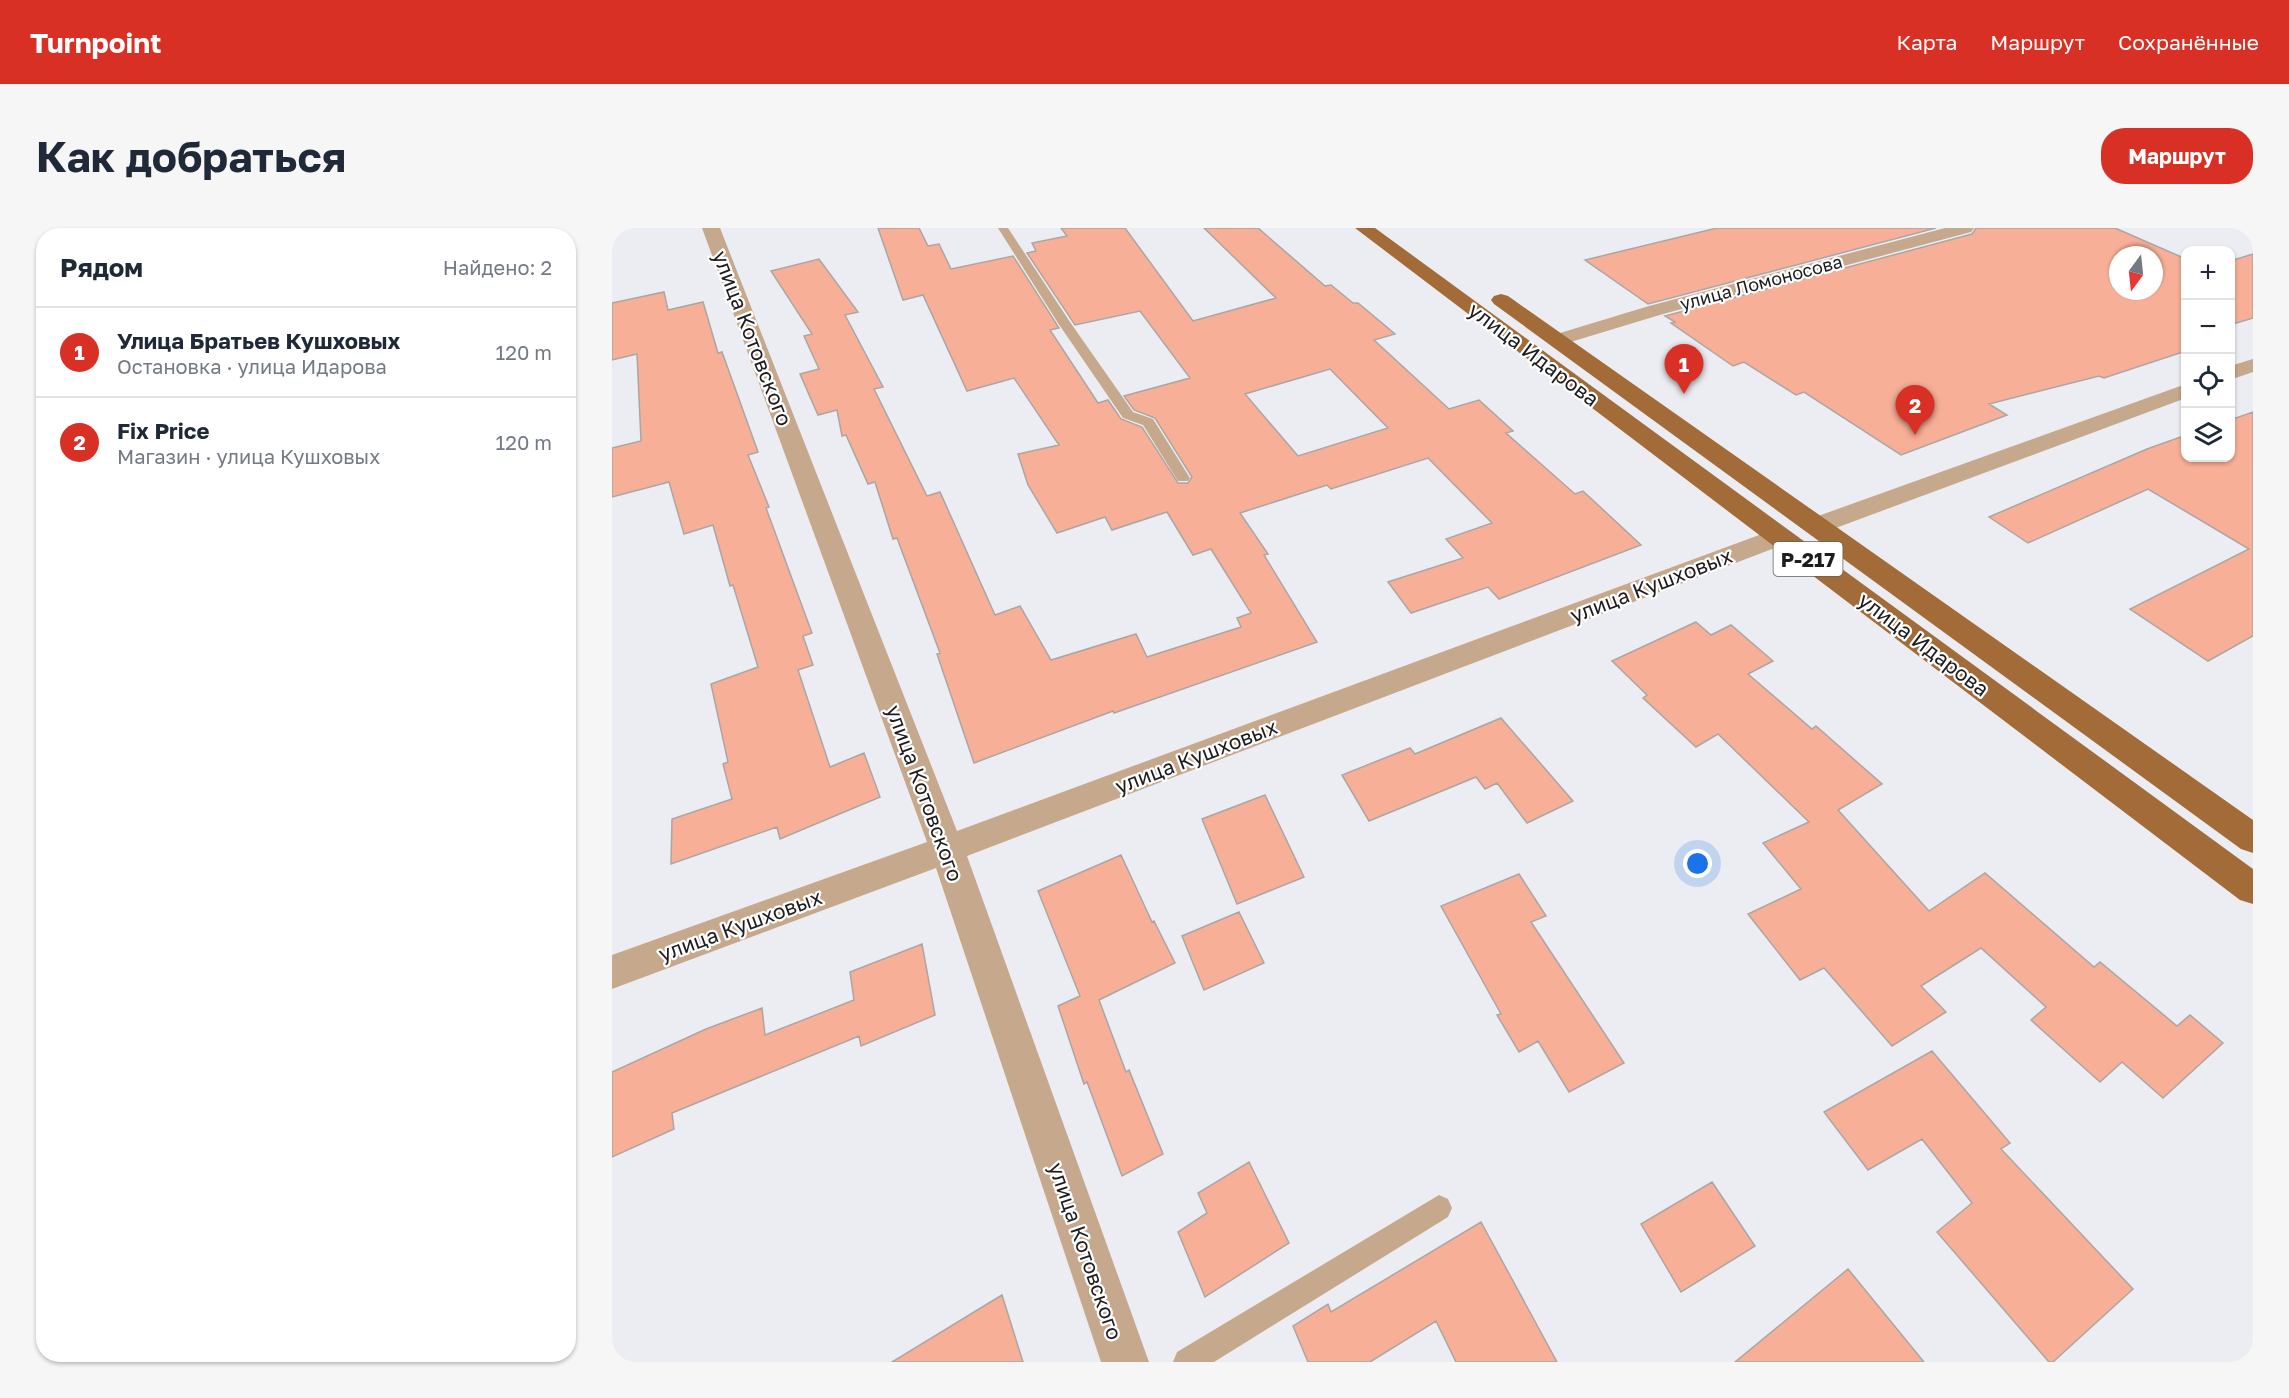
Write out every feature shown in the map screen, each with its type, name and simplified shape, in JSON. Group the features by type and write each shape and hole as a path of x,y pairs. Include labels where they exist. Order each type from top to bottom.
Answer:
{"main road":[{"name":"улица Идарова","path":"1364,228 2253,889"},
{"name":"улица Идарова","path":"1398,228 2253,839"}],"street":[{"name":"улица Котовского","path":"711,228 947,849 1125,1362"},
{"name":"улица Ломоносова","path":"1557,340 1667,307 1965,228"},
{"path":"2235,372 2253,365"},
{"path":"1816,526 2181,392"},
{"name":"улица Кушховых","path":"612,972 1779,537"}],"lane":[{"path":"1003,228 1064,323 1128,415 1148,422 1183,478"},
{"path":"1187,1362 1439,1208"}],"building":[{"path":"878,228 919,228 928,246 939,244 951,269 1013,256 1059,328 1050,330 1098,403 1108,400 1121,419 1142,427 1178,483 1188,483 1192,477 1155,418 1134,410 1124,396 1190,378 1140,311 1075,325 1027,253 1036,251 1032,243 1067,236 1061,228 1125,228 1193,321 1276,298 1204,228 1258,228 1325,286 1331,285 1353,303 1358,303 1395,334 1374,340 1449,409 1479,400 1513,431 1506,433 1575,494 1583,491 1641,545 1499,599 1488,587 1411,613 1388,582 1463,558 1446,539 1492,523 1428,458 1331,489 1327,485 1240,513 1268,554 1264,555 1317,642 1114,713 1113,711 974,763 937,654 940,653 897,538 893,539 875,482 868,484 846,435 842,436 837,410 818,415 800,374 819,369 804,336 812,334 771,271 819,259 858,312 845,315 883,387 874,389 927,496 940,492 995,615 1020,606 1051,660 1136,634 1147,657 1241,627 1237,618 1251,613 1211,549 1193,555 1167,512 1112,530 1105,517 1057,533 1028,485 1018,454 1059,445 1014,378 967,391 923,295 903,300","holes":["1330,369 1388,428 1298,456 1245,394"]},
{"path":"1717,228 1936,228 1648,304 1585,260"},
{"path":"1976,228 2115,228 2156,246 2109,246 2109,300 2163,300 2163,249 2181,257 2181,353 2104,378 2099,376 1989,404 2007,415 1901,455 1804,392 1796,395 1744,362 1733,366 1671,323 1675,322 1665,316 1972,234"},
{"path":"2253,254 2253,318 2235,323 2235,300 2235,259"},
{"path":"664,292 668,310 703,302 718,353 722,352 758,452 748,455 769,507 766,508 812,633 803,636 813,665 798,670 830,767 864,753 880,797 780,839 777,827 671,864 672,819 732,799 723,764 728,762 711,684 758,667 733,585 730,586 713,525 684,534 669,482 612,497 612,448 641,441 637,354 612,360 612,303"},
{"path":"2253,412 2253,636 2208,661 2130,609 2249,549 2148,489 2028,543 1989,517 2147,449 2181,437 2181,462 2235,462 2235,418"},
{"path":"1696,622 1711,635 1731,625 1773,661 1748,674 1812,729 1816,726 1882,784 1838,810 1929,911 1985,873 2094,967 2100,962 2177,1026 2190,1015 2223,1043 2163,1098 2122,1062 2100,1082 2031,1020 2046,1007 1981,948 1921,986 1946,1012 1892,1046 1824,968 1800,980 1748,914 1801,889 1763,843 1809,822 1718,734 1696,747 1643,698 1647,695 1612,661"},
{"path":"1501,718 1573,801 1527,823 1497,783 1485,789 1476,777 1369,821 1342,775 1410,748 1415,754"},
{"path":"1265,795 1304,877 1237,904 1202,819"},
{"path":"1121,855 1152,922 1154,921 1175,963 1099,1000 1126,1072 1129,1070 1163,1154 1122,1176 1087,1082 1084,1084 1058,1006 1080,996 1038,891"},
{"path":"1519,874 1546,916 1531,922 1624,1063 1569,1092 1538,1041 1519,1052 1497,1015 1501,1014 1441,906"},
{"path":"1239,912 1264,963 1204,990 1182,936"},
{"path":"922,944 935,1015 861,1046 859,1036 672,1113 674,1129 612,1157 612,1072 706,1029 762,1008 765,1035 854,1000 850,972"},
{"path":"1932,1051 2010,1143 2001,1149 2133,1289 2053,1362 2049,1362 1937,1232 1972,1203 1922,1139 1868,1170 1824,1112"},
{"path":"1249,1162 1289,1243 1205,1297 1178,1232 1207,1213 1198,1193"},
{"path":"1712,1182 1755,1246 1681,1292 1641,1224"},
{"path":"1481,1222 1557,1362 1456,1362 1436,1321 1370,1362 1308,1362 1293,1326 1328,1304 1331,1312"},
{"path":"1848,1269 1924,1362 1735,1362"},
{"path":"1002,1295 1023,1362 892,1362"}],"place":[{"name":"Улица Братьев Кушховых","path":"1684,394"},
{"name":"Fix Price","path":"1915,435"}]}
